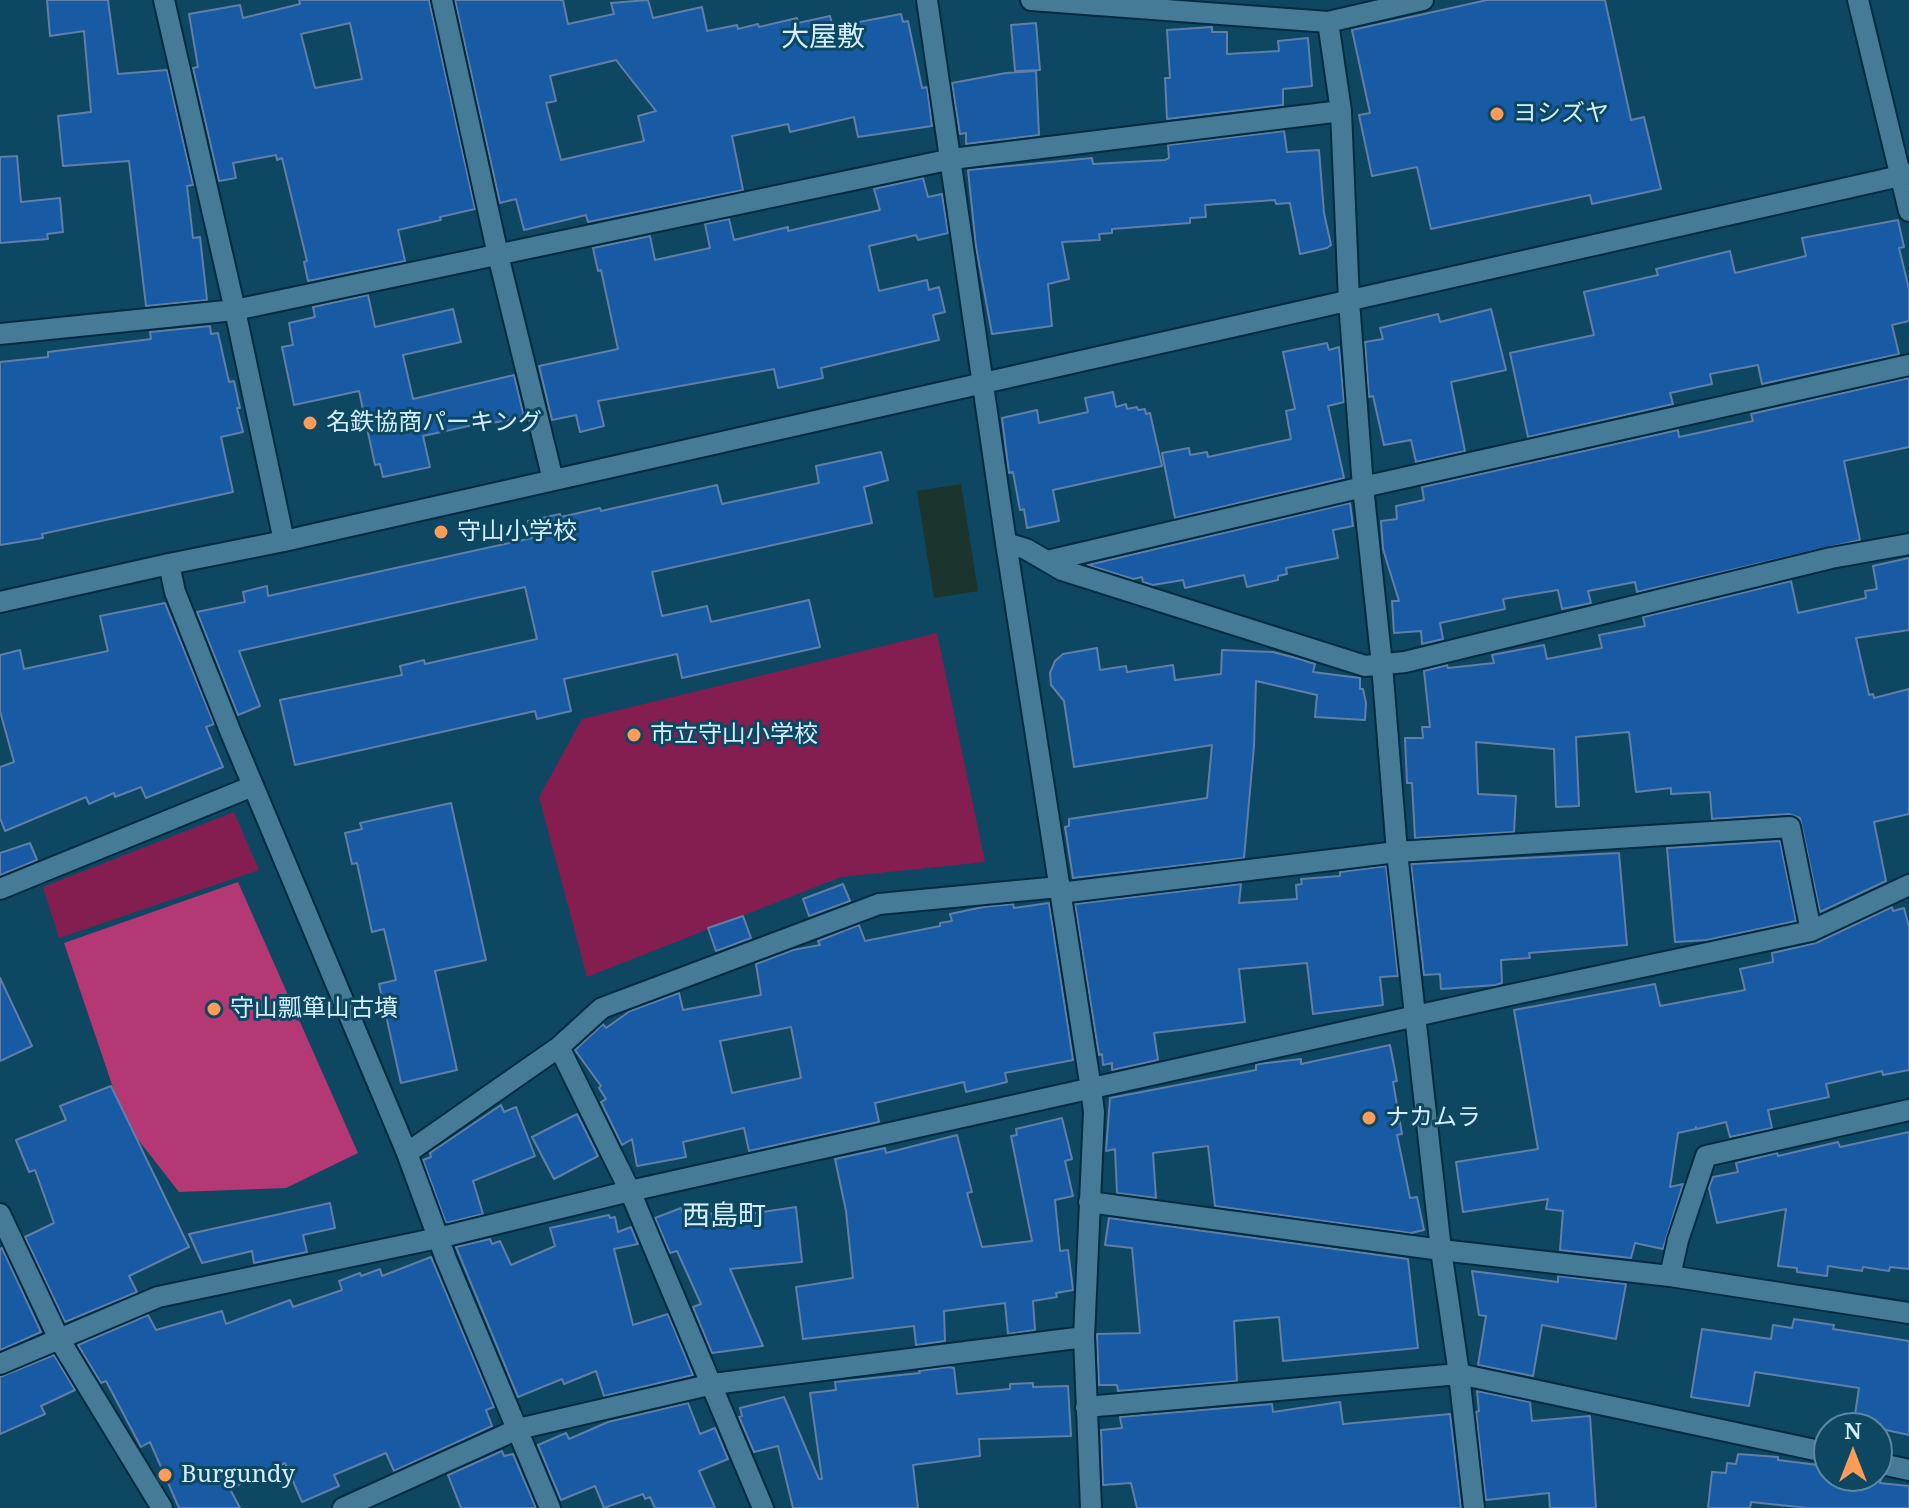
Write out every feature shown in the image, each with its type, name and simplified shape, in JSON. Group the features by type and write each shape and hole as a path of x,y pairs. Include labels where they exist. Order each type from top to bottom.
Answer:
{"street":[{"path":"164,0 284,541"},
{"path":"442,0 498,255 553,480"},
{"path":"927,0 1006,543 1059,890 1066,912 1094,1112 1084,1337 1091,1508"},
{"path":"1031,0 1328,22 1423,0"},
{"path":"1858,0 1905,175 1909,211"},
{"path":"1328,22 1341,111 1349,301 1363,487 1382,665 1397,852 1441,1250 1474,1508"},
{"path":"0,334 235,310 952,159 1341,111"},
{"path":"0,602 284,541 1905,175"},
{"path":"1047,561 1909,365"},
{"path":"1006,543 1026,549 1062,570 1365,666 1420,659 1831,558 1909,544"},
{"path":"169,564 175,592 253,786 407,1153 438,1238 550,1508"},
{"path":"0,889 253,786"},
{"path":"407,1153 559,1047 602,1008 879,904 1059,890 1397,852 1790,827 1811,931"},
{"path":"0,1364 158,1297 438,1238 630,1191 1811,931 1909,885"},
{"path":"559,1047 630,1191 763,1508"},
{"path":"1670,1276 1678,1240 1706,1156 1909,1110"},
{"path":"1089,1202 1441,1250 1670,1276 1909,1313"},
{"path":"0,1214 59,1339 162,1508"},
{"path":"343,1508 518,1429 713,1384 1084,1337"},
{"path":"1086,1407 1459,1374 1813,1450"}],"shaded area":[{"path":"961,484 978,591 934,598 917,491"},
{"path":"937,633 985,862 841,877 587,977 539,797 582,719"},
{"path":"234,812 259,870 59,938 43,887"},
{"path":"238,882 358,1153 286,1188 179,1192 125,1123 64,943"}],"building":[{"path":"47,0 108,0 118,74 167,70 193,185 187,186 193,238 200,237 207,300 146,306 129,161 63,166 58,116 91,112 84,31 50,36"},
{"path":"299,0 429,0 475,209 398,230 405,261 308,281 304,262 307,261 282,158 277,160 276,155 233,163 236,178 219,181 193,68 198,67 189,14 240,5 243,18 300,4","holes":["350,23 362,79 315,88 301,34"]},
{"path":"455,0 563,0 568,24 614,14 611,3 648,0 653,18 702,7 707,31 737,25 738,29 758,24 759,27 797,18 798,23 830,16 833,27 901,14 903,22 908,21 922,88 927,87 932,126 858,137 854,117 790,132 788,124 732,136 743,190 588,222 586,215 524,230 516,199 500,203","holes":["616,60 656,111 638,116 644,141 561,160 546,103 556,101 550,76"]},
{"name":"ヨシズヤ","path":"1487,0 1605,0 1631,120 1644,117 1661,189 1592,204 1590,195 1431,229 1417,167 1372,176 1359,115 1370,113 1352,30"},
{"path":"1036,23 1040,70 1015,71 1011,25"},
{"path":"1212,27 1212,32 1227,32 1227,54 1279,51 1278,41 1308,38 1312,86 1283,89 1283,105 1167,119 1165,78 1170,78 1167,30"},
{"path":"1036,71 1039,135 966,144 966,133 960,134 952,83"},
{"path":"1284,131 1287,152 1319,150 1324,213 1331,245 1327,248 1300,254 1290,203 1276,204 1275,200 1205,205 1206,217 1190,218 1190,223 1112,229 1112,233 1099,234 1100,240 1062,242 1069,279 1048,284 1052,326 992,334 976,247 968,170 1092,158 1093,164 1165,160 1169,158 1168,145"},
{"path":"17,156 21,202 60,198 63,232 47,234 48,239 0,243 0,157"},
{"path":"923,178 928,197 942,194 948,233 918,240 916,235 869,246 879,291 927,280 929,290 939,287 945,312 933,315 939,340 821,368 823,378 778,388 774,369 598,401 604,426 580,432 576,415 552,420 539,366 618,349 601,270 598,271 593,248 650,236 655,260 710,248 705,224 729,219 734,240 788,227 788,231 880,210 874,189"},
{"path":"1898,220 1904,247 1899,248 1909,289 1909,321 1892,325 1899,354 1762,384 1758,365 1710,374 1712,384 1670,393 1673,404 1528,437 1510,353 1594,335 1584,292 1658,275 1656,269 1730,251 1735,273 1806,256 1802,238"},
{"path":"368,295 375,327 453,309 461,342 403,355 413,399 514,375 524,417 423,436 430,467 383,477 380,464 375,465 359,391 294,405 282,347 293,345 289,323 315,317 313,307"},
{"path":"1491,309 1506,370 1451,382 1465,451 1416,462 1411,440 1384,445 1373,396 1369,397 1365,342 1383,339 1380,328 1438,314 1440,322"},
{"path":"210,326 211,334 218,333 229,382 234,381 240,408 237,408 243,432 221,437 233,492 42,534 43,538 0,545 0,362 48,357 48,352 151,339 150,332"},
{"path":"1327,343 1329,350 1339,347 1344,402 1328,406 1344,478 1175,518 1162,453 1189,448 1190,455 1207,452 1208,457 1291,439 1286,411 1295,409 1283,352"},
{"path":"1909,378 1909,447 1844,461 1860,540 1637,592 1635,582 1588,591 1591,603 1562,609 1558,590 1503,599 1505,609 1440,623 1443,639 1422,644 1421,631 1394,633 1392,601 1399,601 1383,549 1381,521 1397,519 1396,506 1424,500 1422,487 1678,430 1679,437 1753,421 1751,414"},
{"path":"1113,392 1116,407 1126,404 1127,409 1137,407 1138,410 1145,409 1146,414 1150,413 1162,466 1053,490 1059,521 1027,528 1024,509 1020,510 1013,472 1009,473 1002,418 1037,410 1039,423 1088,412 1085,398"},
{"path":"881,452 888,480 864,487 872,523 652,572 662,616 707,606 711,622 809,600 820,647 682,678 677,654 564,679 571,711 537,719 535,711 295,765 280,700 402,675 400,666 424,660 425,664 537,639 525,587 239,651 260,706 238,715 197,612 245,602 243,592 267,586 268,596 532,538 528,521 560,514 561,517 600,508 601,511 717,485 722,504 819,483 816,466"},
{"path":"1350,503 1353,526 1333,530 1338,558 1286,568 1287,574 1278,576 1278,580 1247,587 1244,575 1185,588 1183,580 1153,585 1143,582 1142,577 1133,579 1088,565"},
{"path":"1909,558 1909,630 1856,638 1869,695 1873,694 1874,698 1909,689 1909,814 1874,822 1886,881 1820,912 1800,818 1789,814 1712,819 1710,792 1671,794 1671,788 1636,792 1629,732 1576,737 1579,806 1556,807 1554,749 1476,742 1478,794 1516,796 1514,832 1415,838 1412,783 1407,783 1405,738 1423,738 1422,727 1430,727 1424,671 1447,665 1448,668 1494,663 1492,655 1544,645 1547,659 1602,648 1599,635 1645,626 1643,617 1791,581 1798,613 1866,598 1865,591 1877,589 1873,566"},
{"path":"165,603 214,724 206,727 223,767 146,798 141,787 115,797 114,793 89,804 86,797 5,831 0,818 0,767 14,762 0,711 0,655 20,650 24,669 108,651 100,616"},
{"path":"1097,648 1100,670 1126,666 1127,672 1173,665 1175,680 1221,674 1222,650 1273,652 1296,658 1315,664 1313,672 1360,678 1360,689 1363,689 1366,703 1365,720 1315,717 1317,695 1256,681 1254,746 1244,858 1073,878 1065,827 1069,826 1069,819 1207,798 1212,745 1074,767 1064,701 1051,685 1050,673 1055,661 1063,654"},
{"path":"451,803 486,960 435,971 457,1070 401,1083 379,984 396,980 384,929 372,932 357,863 352,864 345,833 362,829 360,823"},
{"path":"1780,841 1796,921 1707,940 1675,942 1667,848"},
{"path":"30,843 37,860 0,875 0,853"},
{"path":"1619,853 1627,945 1529,953 1530,958 1501,960 1502,983 1496,985 1441,989 1440,974 1424,975 1411,864"},
{"path":"1386,866 1398,976 1380,977 1383,1005 1313,1014 1307,963 1239,969 1245,1022 1154,1033 1158,1060 1112,1070 1112,1063 1103,1065 1075,904 1241,884 1239,903 1297,899 1296,885 1302,884 1301,879 1340,876 1340,872"},
{"path":"843,884 850,901 809,916 803,899"},
{"path":"1049,903 1073,1060 1005,1073 1007,1082 966,1092 964,1082 875,1103 879,1122 749,1151 744,1128 683,1142 686,1157 637,1166 632,1139 622,1145 601,1102 606,1099 599,1088 601,1086 575,1050 603,1024 606,1028 630,1011 679,993 683,1010 761,995 756,964 793,950 820,945 818,941 859,925 865,941 940,926 940,923 952,921 950,914 1013,904 1014,908","holes":["791,1027 801,1078 732,1093 720,1041"]},
{"path":"1892,907 1893,911 1904,908 1909,927 1909,1070 1883,1075 1882,1071 1826,1084 1829,1097 1768,1110 1772,1128 1730,1137 1726,1122 1678,1133 1670,1187 1683,1184 1663,1249 1635,1243 1631,1258 1560,1250 1563,1211 1546,1209 1548,1199 1463,1212 1456,1162 1538,1149 1514,1010 1655,984 1660,1006 1745,990 1740,969 1773,962 1772,953 1816,943"},
{"path":"743,916 751,938 716,951 708,928"},
{"path":"0,978 32,1046 0,1061"},
{"path":"1390,1045 1402,1134 1397,1135 1410,1198 1417,1197 1424,1230 1411,1233 1215,1206 1208,1146 1153,1153 1156,1198 1117,1193 1115,1149 1106,1151 1110,1098 1256,1070 1258,1064 1301,1059 1301,1064"},
{"path":"111,1086 189,1247 129,1276 137,1292 65,1322 25,1237 54,1223 35,1170 29,1172 16,1140 66,1120 60,1106"},
{"path":"501,1105 504,1112 516,1107 535,1156 473,1181 483,1214 446,1223 423,1160"},
{"path":"577,1114 598,1156 554,1179 532,1137"},
{"path":"1062,1118 1072,1159 1065,1161 1073,1196 1055,1200 1060,1251 1068,1250 1073,1290 1056,1293 1057,1297 1033,1301 1035,1330 1008,1334 1005,1303 944,1311 945,1341 916,1345 914,1326 803,1339 796,1287 853,1278 846,1211 835,1159 885,1148 886,1153 957,1135 972,1192 967,1193 982,1247 1032,1241 1011,1136 1017,1135 1016,1129"},
{"path":"1909,1132 1909,1269 1890,1267 1889,1271 1863,1267 1862,1271 1828,1266 1827,1276 1778,1266 1786,1209 1717,1223 1709,1188 1713,1177 1738,1172 1736,1163 1838,1142 1840,1147"},
{"path":"330,1203 335,1228 303,1235 307,1252 254,1263 252,1251 202,1263 189,1234"},
{"path":"796,1207 802,1262 730,1269 763,1346 712,1353 693,1307 701,1304 677,1251 670,1253 655,1218 681,1208 686,1220 733,1208 735,1216"},
{"path":"609,1215 610,1218 615,1217 618,1232 631,1227 638,1244 614,1249 633,1325 668,1314 693,1375 604,1396 596,1371 564,1384 562,1379 518,1397 456,1247 490,1239 492,1244 500,1241 511,1265 555,1246 550,1228"},
{"path":"1109,1218 1408,1259 1418,1348 1283,1361 1279,1317 1234,1321 1237,1381 1118,1391 1117,1385 1099,1385 1097,1334 1140,1333 1132,1248 1105,1245"},
{"path":"0,1249 41,1332 0,1350"},
{"path":"431,1257 494,1407 486,1410 492,1426 394,1471 386,1453 334,1475 339,1486 302,1502 285,1463 230,1489 240,1508 179,1508 150,1442 141,1447 106,1381 101,1383 78,1345 148,1315 156,1330 222,1311 226,1324 290,1300 293,1307 342,1290 339,1281 360,1273 361,1276 380,1269 382,1276"},
{"path":"1472,1271 1558,1282 1558,1276 1626,1284 1616,1339 1542,1325 1533,1376 1478,1365 1486,1316 1479,1315"},
{"path":"1794,1319 1834,1325 1833,1329 1909,1341 1909,1435 1893,1432 1893,1412 1855,1412 1859,1388 1755,1372 1749,1406 1691,1397 1702,1329 1771,1339 1773,1325 1792,1328"},
{"path":"54,1355 75,1390 41,1406 45,1414 0,1434 0,1377"},
{"path":"954,1368 957,1394 1010,1389 1010,1384 1068,1386 1071,1436 979,1439 980,1456 913,1465 918,1508 793,1508 778,1446 754,1452 739,1417 742,1416 740,1408 784,1397 819,1479 822,1479 810,1393 836,1390 835,1382"},
{"path":"1477,1391 1530,1402 1532,1421 1590,1416 1596,1508 1550,1508 1549,1493 1486,1500 1476,1412 1479,1411"},
{"path":"1340,1402 1343,1424 1450,1414 1461,1508 1137,1508 1131,1483 1103,1485 1101,1430 1122,1428 1120,1417 1272,1404 1273,1412"},
{"path":"688,1403 700,1434 715,1428 728,1459 699,1471 715,1508 655,1508 650,1497 645,1499 643,1494 604,1508 595,1486 561,1500 538,1445 566,1433 569,1439 608,1422"},
{"path":"502,1451 504,1456 513,1454 536,1508 461,1508 448,1475"},
{"path":"1738,1454 1778,1457 1778,1460 1813,1464 1813,1492 1893,1492 1893,1484 1909,1486 1909,1508 1808,1508 1751,1502 1750,1508 1708,1508 1712,1472 1726,1473 1727,1463 1736,1464"}],"place":[{"name":"ヨシズヤ","path":"1497,114"},
{"name":"名鉄協商パーキング","path":"310,423"},
{"name":"守山小学校","path":"441,532"},
{"name":"市立守山小学校","path":"634,735"},
{"name":"守山瓢箪山古墳","path":"214,1009"},
{"name":"ナカムラ","path":"1369,1118"},
{"name":"Burgundy","path":"165,1475"}],"district":[{"name":"大屋敷","path":"823,38"},
{"name":"西島町","path":"724,1217"}]}
